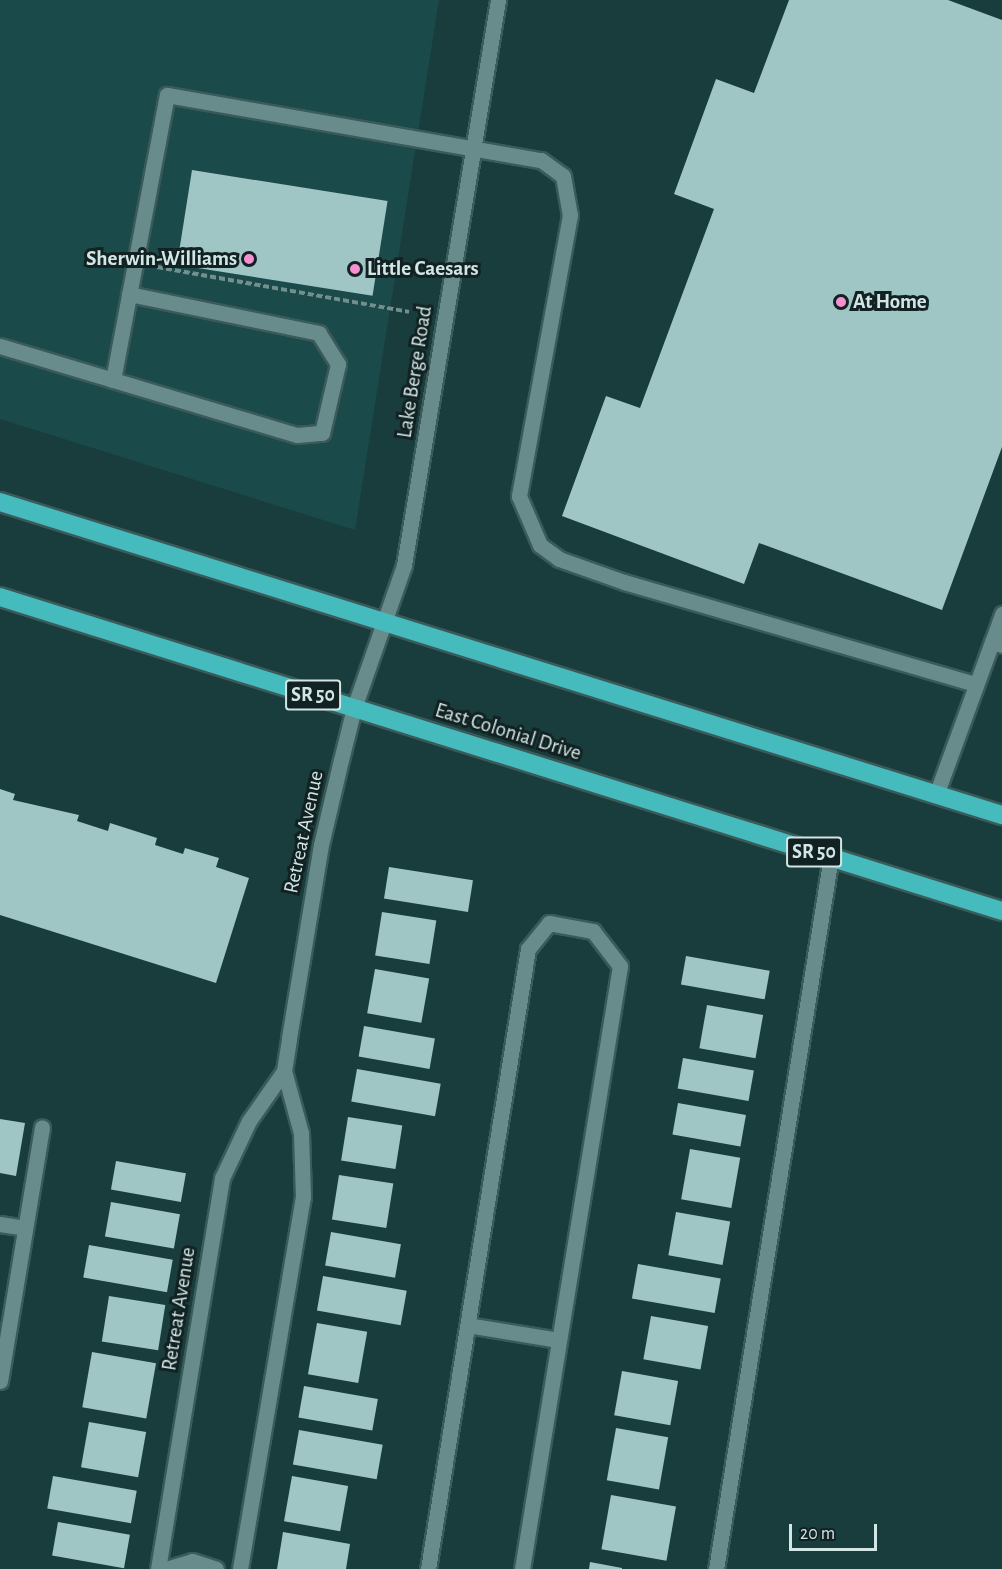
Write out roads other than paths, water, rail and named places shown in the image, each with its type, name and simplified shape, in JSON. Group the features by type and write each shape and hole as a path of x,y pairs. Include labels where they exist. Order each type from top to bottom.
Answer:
{"highway":[{"path":"0,502 1002,815"},
{"name":"East Colonial Drive","path":"0,597 1002,911"}],"street":[{"name":"Lake Berge Road","path":"354,708 404,565 498,0"},
{"path":"114,380 167,95 474,148 552,164 563,176 569,196 568,236 519,496 540,545 559,559 624,582 976,684"},
{"path":"0,346 297,435 322,433 338,364 319,333 129,294"},
{"path":"936,795 976,684 997,643 1002,614"},
{"name":"Retreat Avenue","path":"240,1569 303,1197 301,1133 284,1071 321,845 354,708"},
{"path":"716,1569 831,857"},
{"path":"428,1569 528,949 549,924 593,931 620,966 522,1569"},
{"name":"Retreat Avenue","path":"158,1569 222,1178 249,1121 284,1071"},
{"path":"0,1381 42,1127"},
{"path":"0,1224 25,1228"},
{"path":"468,1325 559,1340"},
{"path":"166,1569 192,1561 216,1569"}],"place":[{"name":"Sherwin-Williams","path":"249,259"},
{"name":"Little Caesars","path":"355,269"},
{"name":"At Home","path":"841,302"}]}
